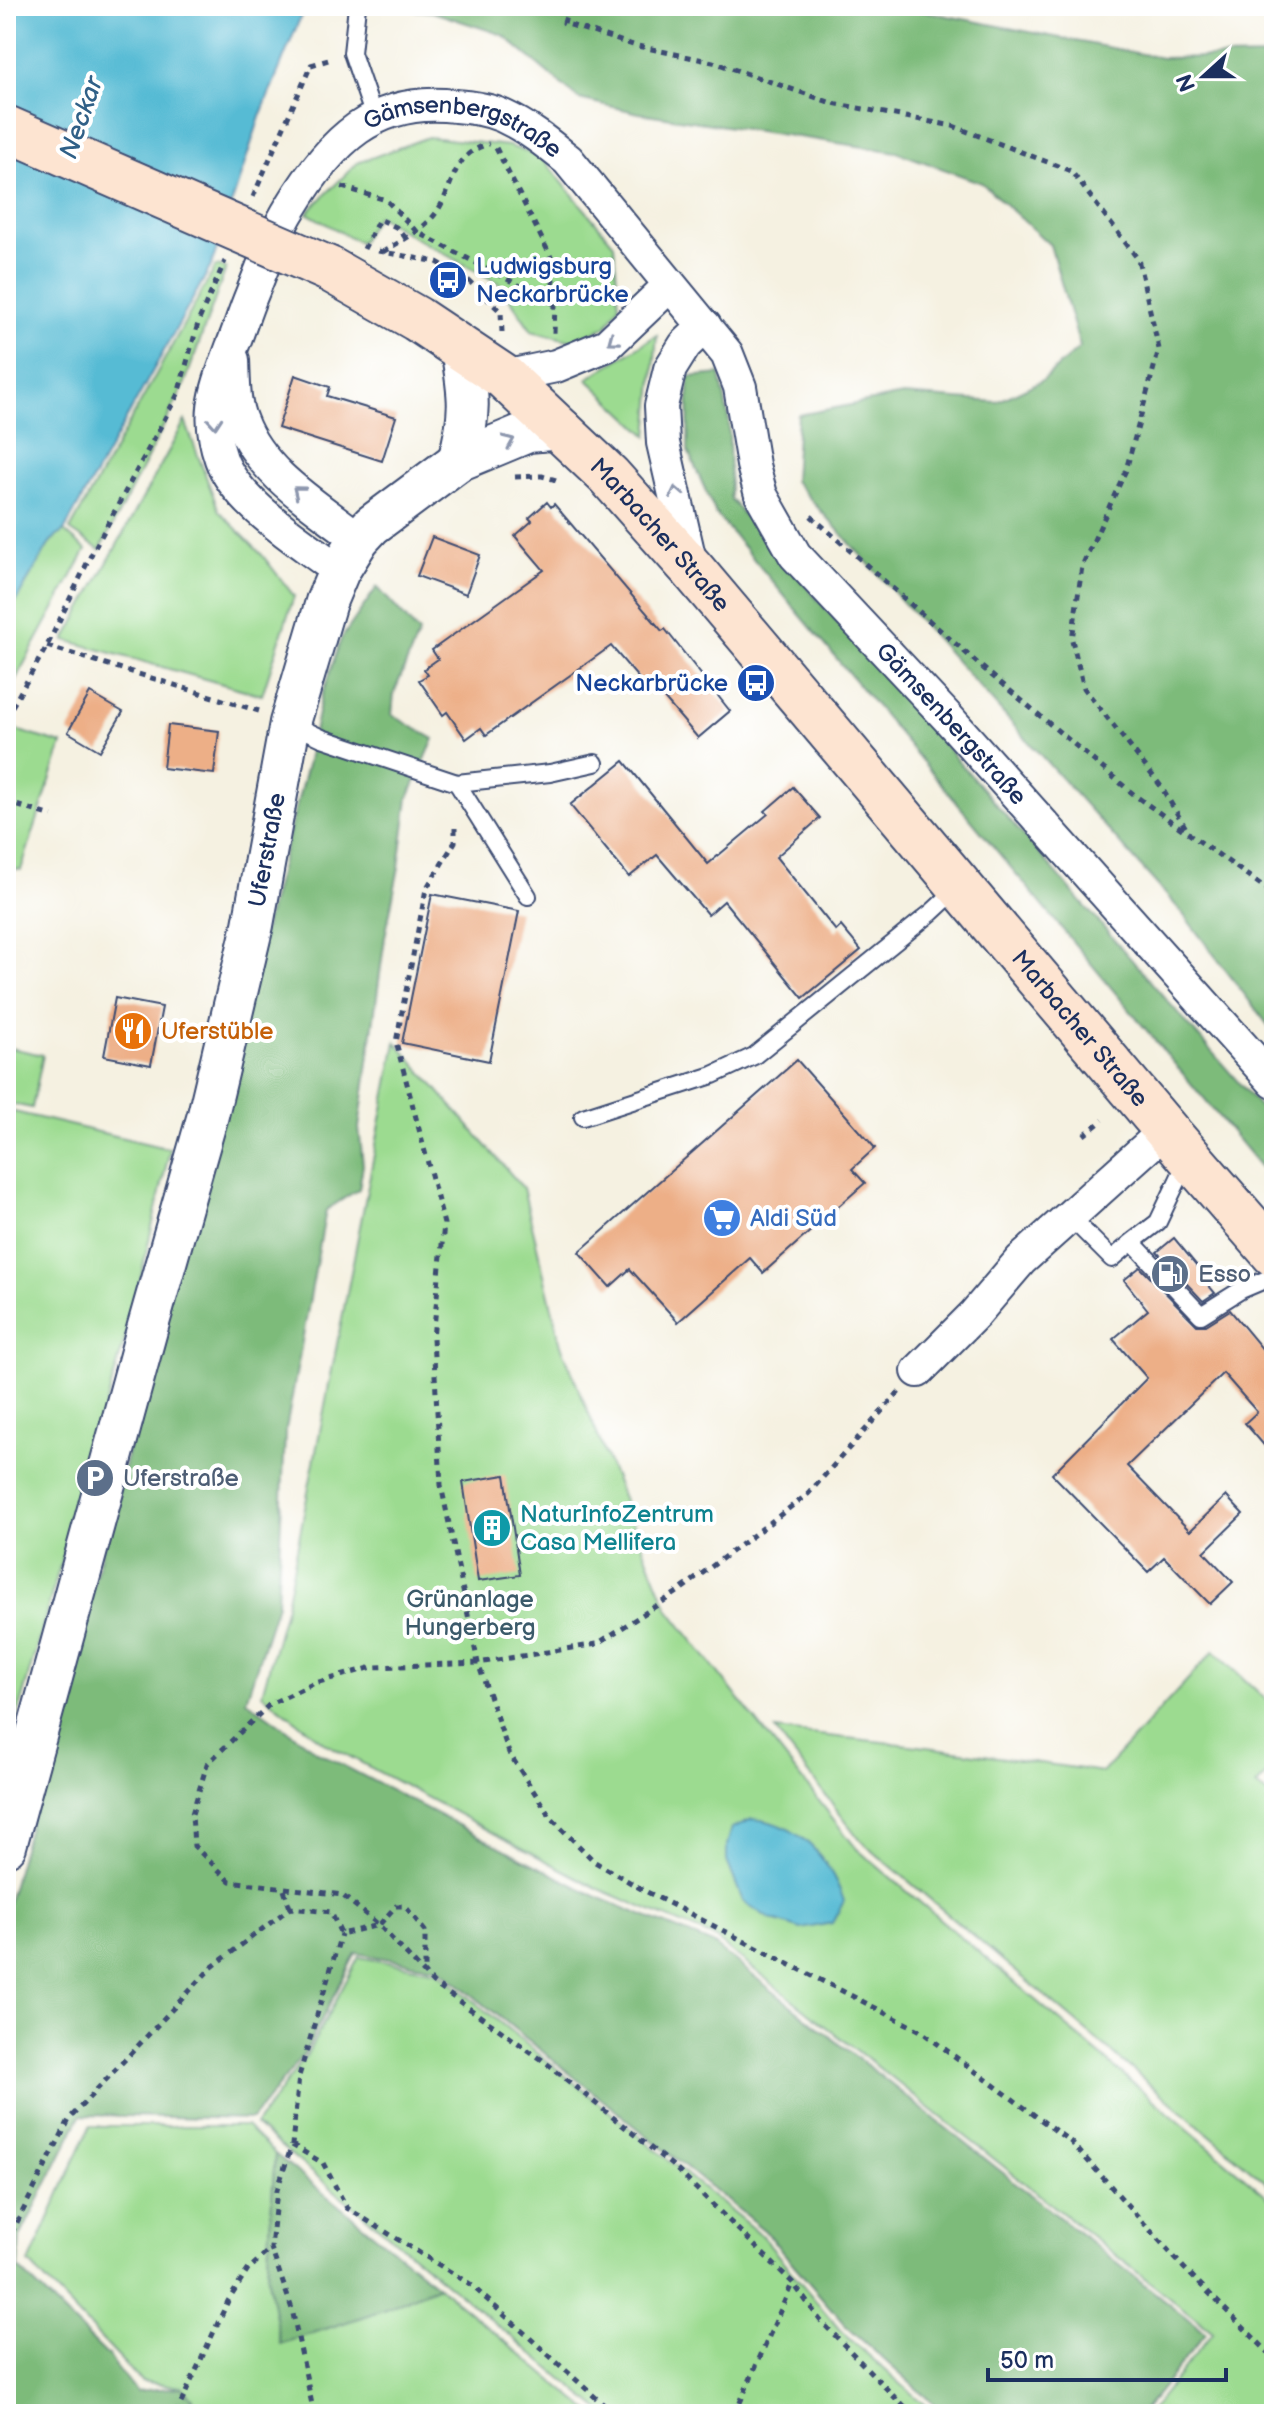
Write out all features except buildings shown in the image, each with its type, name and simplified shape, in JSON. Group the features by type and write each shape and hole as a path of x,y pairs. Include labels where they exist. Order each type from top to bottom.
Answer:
{"main road":[{"name":"Marbacher Straße","path":"6,128 347,259 417,319 504,377 562,429 692,569 1274,1254"}],"street":[{"name":"Gämsenbergstraße","path":"349,555 254,503 231,478 221,460 213,418 215,393 249,299 289,208 347,136 374,117 399,108 435,103 476,108 501,115 568,160 727,354 737,377 761,495 795,555 958,730 1274,1082"},
{"path":"504,377 556,366 607,345 669,286"},
{"path":"692,569 672,471 663,443 661,406 670,369 685,345 705,326"},
{"path":"458,461 467,432 470,400 461,348"},
{"name":"Uferstraße","path":"6,1846 208,1115 253,925 290,723 306,662 349,555 372,525 458,461 528,432 562,429"},
{"name":"Marbacher Straße","path":"918,1371 975,1314 1021,1260 1069,1216 1178,1143"}],"lane":[{"path":"357,6 352,53 374,117"},
{"path":"290,723 322,738 457,783 550,773 595,763"},
{"path":"457,783 528,896"},
{"path":"583,1117 713,1075 754,1056 960,886"},
{"path":"1069,1216 1112,1259 1158,1222 1178,1143"},
{"path":"1132,1242 1201,1315 1241,1290 1274,1276"}],"path":[{"path":"569,6 564,23 633,45 713,62 832,103 953,126 1071,171 1138,259 1159,349 1126,470 1082,566 1072,640 1084,688 1160,785 1190,835"},
{"path":"249,207 311,65 352,53"},
{"path":"494,142 551,257 554,338"},
{"path":"474,148 457,167 437,211 417,232 382,252 437,262 467,279 494,304 501,312 504,377"},
{"path":"305,186 349,187 386,200 417,232 555,304"},
{"path":"347,259 379,219 396,227 406,238"},
{"path":"6,717 47,646 91,555 178,394 199,320 230,249"},
{"path":"502,480 542,476 562,482"},
{"path":"806,510 995,678 1137,797 1274,894"},
{"path":"47,646 251,708 290,723"},
{"path":"457,783 455,842 426,889 396,1042 444,1224 433,1338 441,1485 478,1663 509,1753 551,1818 595,1862 645,1891 919,2030 1071,2142 1184,2268 1274,2358"},
{"path":"6,802 52,816"},
{"path":"1084,1135 1103,1120"},
{"path":"911,2414 820,2320 793,2283 673,2166 541,2059 425,1975 379,1925 342,1895 230,1881 194,1846 192,1814 207,1764 270,1704 315,1683 373,1667 478,1663 597,1644 679,1591 808,1494 918,1371"},
{"path":"284,1889 290,1908"},
{"path":"341,1934 379,1925 396,1906 405,1906 425,1931 425,1975"},
{"path":"6,2244 70,2118 211,1968 290,1908 331,1912 341,1934 299,2076 292,2145 277,2190 271,2248 292,2309 314,2414"},
{"path":"292,2145 323,2163 347,2208 470,2284 614,2414"},
{"path":"176,2414 228,2301 248,2270 271,2248"},
{"path":"735,2414 793,2283"}],"green space":[{"path":"372,6 897,6 1162,58 1274,56 1274,1033 1179,909 794,481 798,415 903,395 997,402 1043,380 1080,347 1050,245 982,183 897,152 639,113 579,99 503,35 433,12"},
{"path":"428,137 509,146 541,157 614,244 619,306 606,327 572,341 532,331 499,283 377,215 360,243 307,213 357,163"},
{"path":"216,266 226,268 183,388 100,550 70,530"},
{"path":"657,335 648,436 587,379"},
{"path":"720,374 729,421 730,499 1274,1123 1274,1183 716,514 688,451 689,377"},
{"path":"185,421 219,511 262,555 294,596 262,695 65,640"},
{"path":"64,531 86,550 6,697 6,618 51,541"},
{"path":"377,587 419,633 394,693 392,715 434,739 408,798 359,1128 363,1165 359,1189 326,1210 285,1435 277,1604 246,1700 319,1753 595,1896 713,1944 1206,2333 1141,2414 945,2414 845,2325 765,2231 439,1968 356,1953 304,2054 252,2119 81,2115 20,2237 18,2268 107,2355 136,2391 181,2387 206,2414 6,2414 6,1909 308,761 321,698 341,639"},
{"path":"6,727 62,744 21,870 6,868"},
{"name":"Grünanlage Hungerberg","path":"396,1042 523,1188 561,1345 668,1609 857,1849 1274,2202 1274,2414 1148,2414 1213,2332 713,1937 599,1889 326,1744 262,1694 286,1605"},
{"path":"6,1047 43,1055 32,1108 6,1103"},
{"path":"6,1110 170,1149 132,1314 6,1754"},
{"path":"1214,1651 1274,1707 1274,1768 1256,1786 1274,1799 1274,2189 861,1841 775,1730 927,1747 1103,1772"},
{"path":"359,1957 437,1971 762,2236 840,2330 935,2414 605,2414 255,2125 306,2056"},
{"path":"90,2126 246,2126 275,2154 267,2275 382,2310 438,2286 593,2414 206,2414 181,2387 141,2381 29,2263"},
{"path":"275,2154 438,2286 383,2310 280,2344 267,2275"}],"water":[{"name":"Neckar","path":"6,6 305,6 261,114 211,266 64,531 51,541 6,618"},
{"path":"752,1819 784,1827 798,1835 821,1857 844,1901 832,1923 801,1929 770,1919 743,1901 727,1861 727,1845 732,1828"}],"place":[{"name":"Ludwigsburg Neckarbrücke","path":"448,280"},
{"name":"Neckarbrücke","path":"756,683"},
{"name":"Uferstüble","path":"133,1031"},
{"name":"Aldi Süd","path":"722,1218"},
{"name":"Esso","path":"1170,1274"},
{"name":"Uferstraße","path":"95,1478"},
{"name":"NaturInfoZentrum Casa Mellifera","path":"492,1528"}]}
